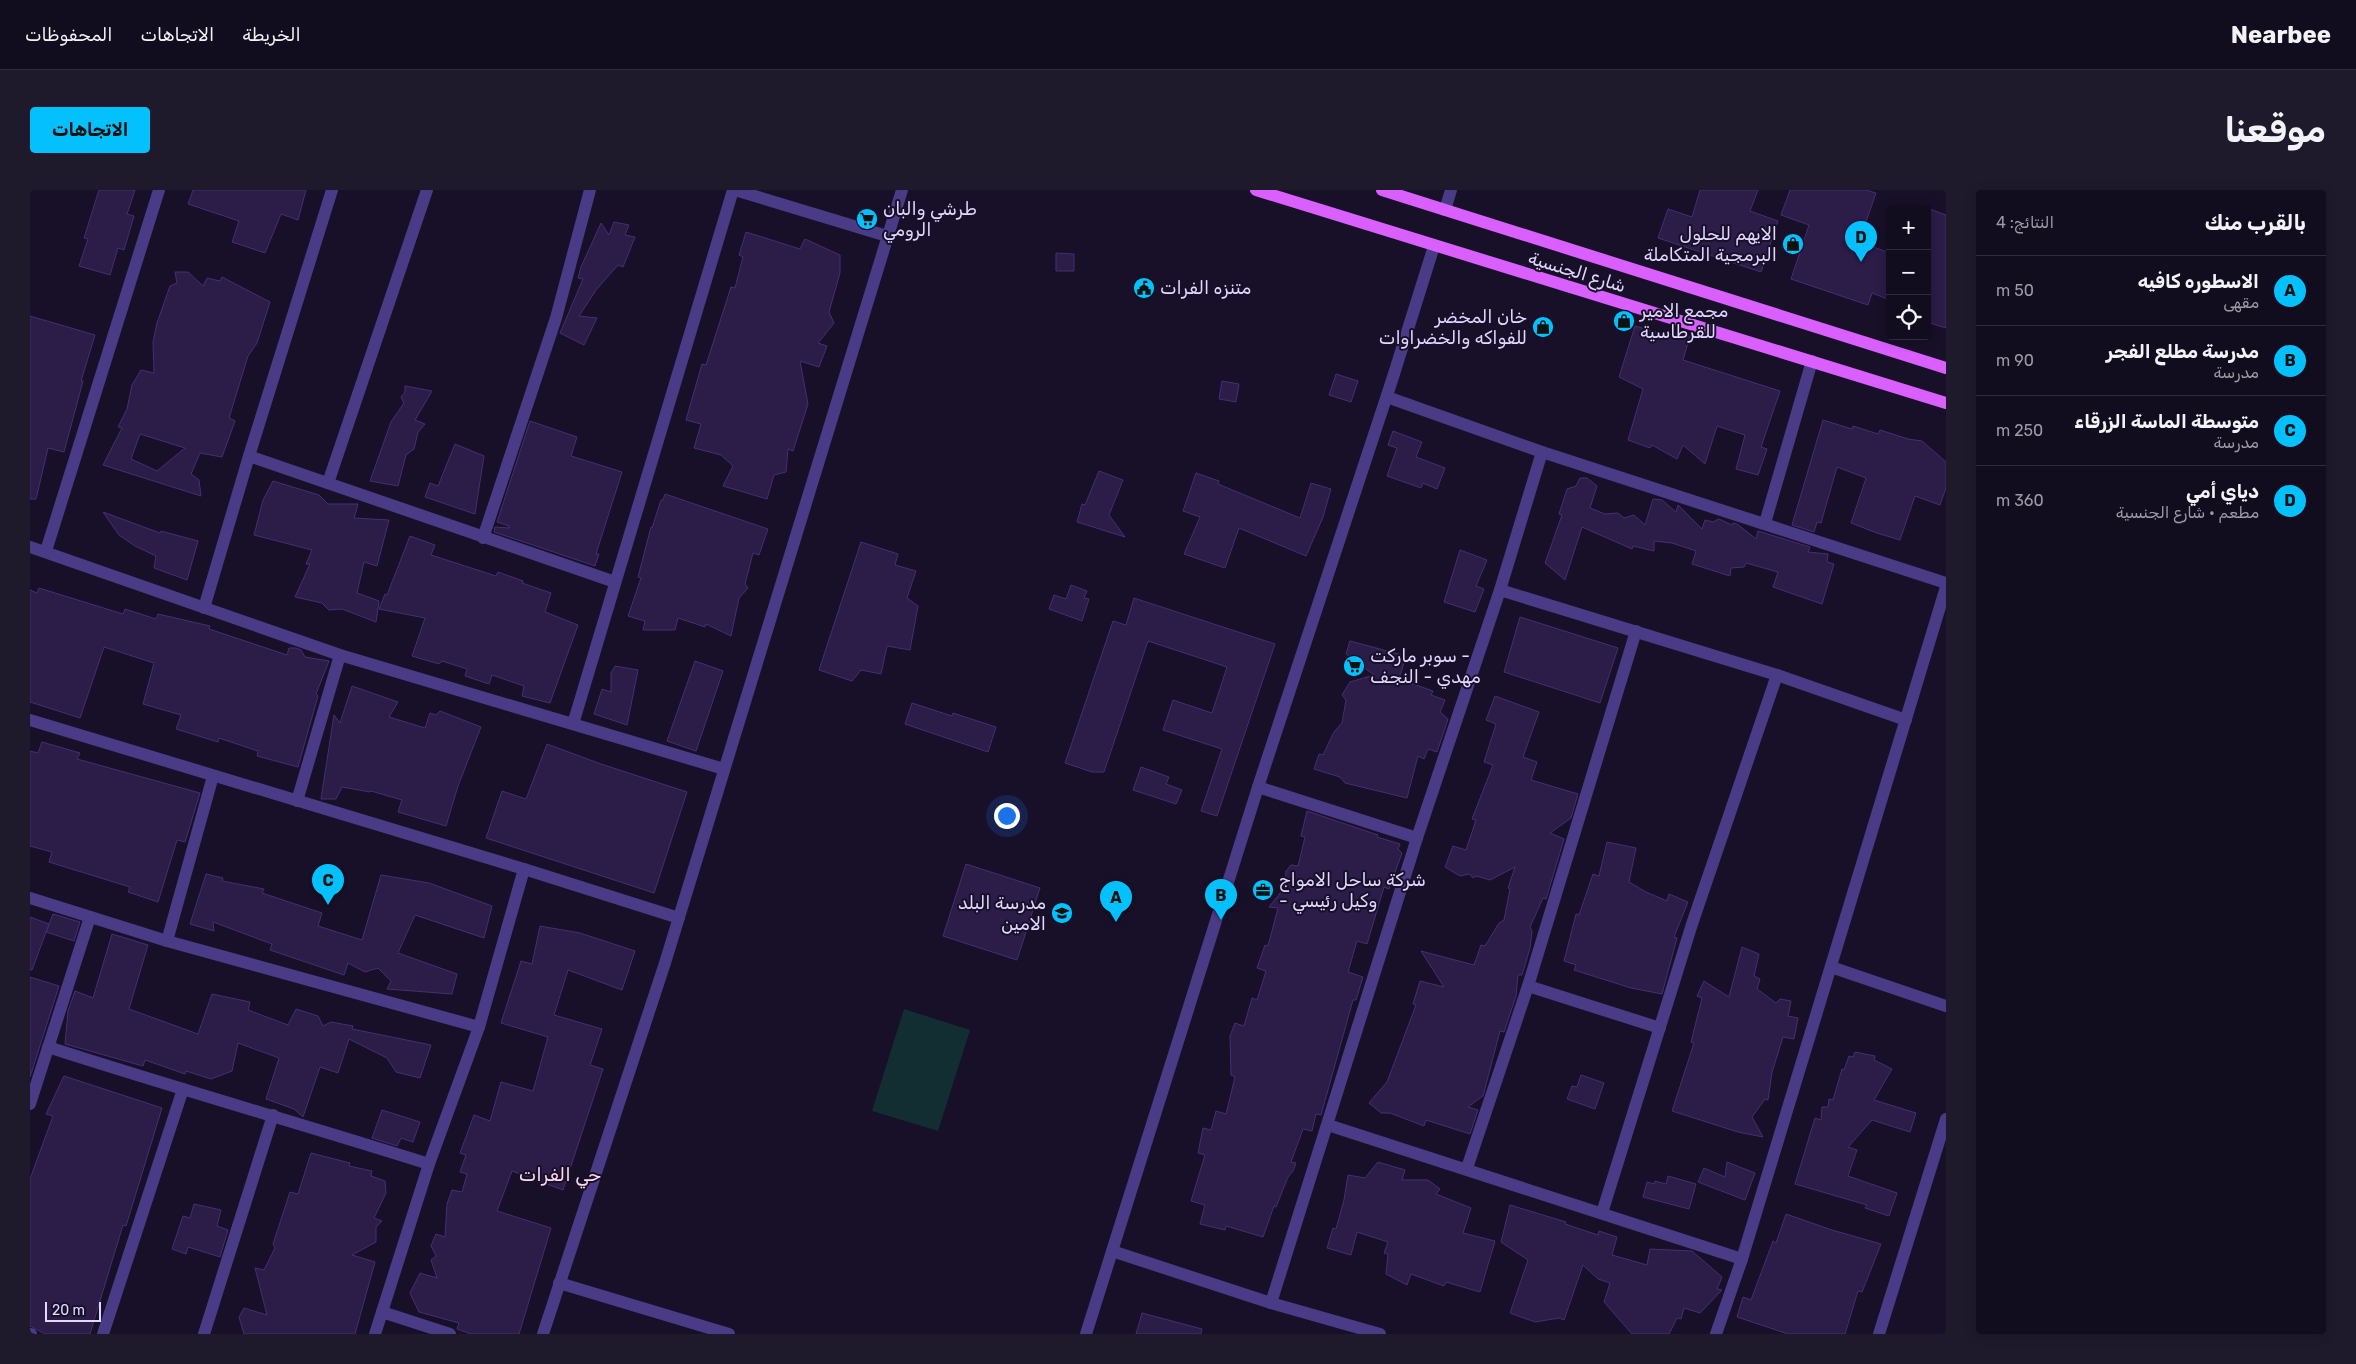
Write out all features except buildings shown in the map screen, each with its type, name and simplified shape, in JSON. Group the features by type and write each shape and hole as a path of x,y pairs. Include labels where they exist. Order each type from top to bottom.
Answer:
{"main road":[{"name":"شارع الجنسية","path":"1256,190 1946,403"},
{"name":"شارع الجنسية","path":"1382,190 1946,368"}],"street":[{"path":"46,551 159,190"},
{"path":"204,608 332,190"},
{"path":"328,483 427,190"},
{"path":"483,538 556,318 590,190"},
{"path":"573,724 734,190 887,236"},
{"path":"543,1334 679,918 902,190"},
{"path":"1445,210 1450,190"},
{"path":"1086,1334 1258,787 1434,246"},
{"path":"1765,523 1812,361"},
{"path":"1386,397 1542,452 1946,583"},
{"path":"1272,1302 1417,838 1500,590 1542,452"},
{"path":"249,456 615,582"},
{"path":"30,547 340,654 724,770"},
{"path":"1716,1334 1742,1259 1946,587"},
{"path":"1500,590 1777,675 1906,720"},
{"path":"1467,1168 1528,986 1636,631"},
{"path":"297,801 340,654"},
{"path":"1602,1213 1692,924 1777,675"},
{"path":"30,720 524,869 679,918"},
{"path":"167,942 213,776"},
{"path":"1258,787 1417,838"},
{"path":"375,1334 429,1164 478,1027 524,869"},
{"path":"30,898 167,942 478,1027"},
{"path":"30,1104 90,917"},
{"path":"1831,966 1946,1006"},
{"path":"1528,986 1660,1028"},
{"path":"48,1047 183,1089 273,1114 429,1164"},
{"path":"103,1334 183,1089"},
{"path":"204,1334 273,1114"},
{"path":"1879,1334 1946,1119"},
{"path":"1328,1125 1467,1168 1742,1259"},
{"path":"1112,1251 1380,1334"},
{"path":"559,1283 730,1334"},
{"path":"382,1312 450,1334"}],"green space":[{"path":"904,1009 970,1030 938,1131 872,1111"}],"place":[{"name":"طرشي والبان الرومي","path":"867,219"},
{"name":"الايهم للحلول البرمجية المتكاملة","path":"1793,244"},
{"name":"دياي أمي","path":"1861,262"},
{"name":"متنزه الفرات","path":"1144,288"},
{"name":"مجمع الامير للقرطاسية","path":"1624,321"},
{"name":"خان المخضر للفواكه والخضراوات","path":"1543,327"},
{"name":"سوبر ماركت - مهدي - النجف","path":"1354,666"},
{"name":"شركة ساحل الامواج - وكيل رئيسي","path":"1263,890"},
{"name":"متوسطة الماسة الزرقاء","path":"328,905"},
{"name":"مدرسة البلد الامين","path":"1062,913"},
{"name":"مدرسة مطلع الفجر","path":"1221,920"},
{"name":"الاسطوره كافيه","path":"1116,922"}],"district":[{"name":"حي الفرات","path":"560,1174"}]}
